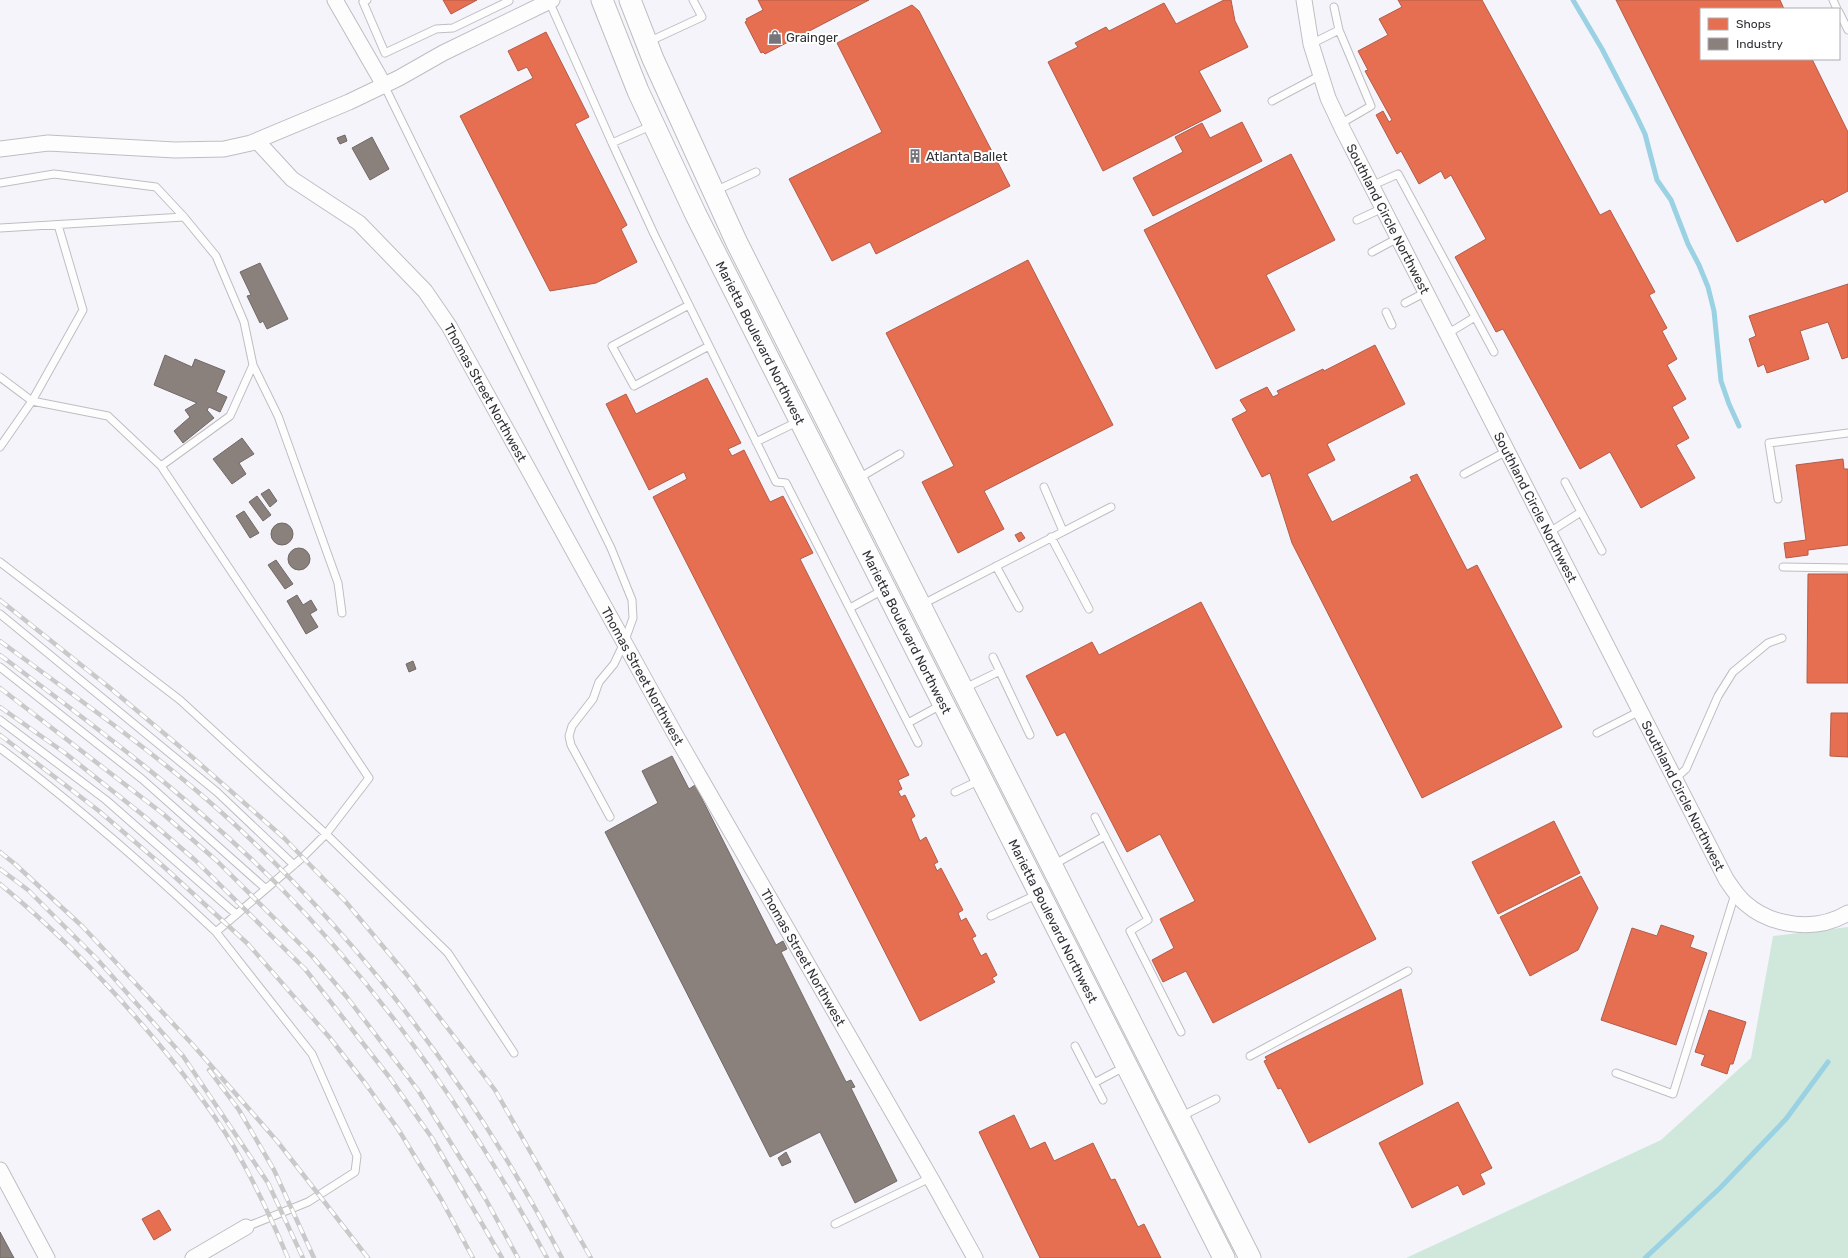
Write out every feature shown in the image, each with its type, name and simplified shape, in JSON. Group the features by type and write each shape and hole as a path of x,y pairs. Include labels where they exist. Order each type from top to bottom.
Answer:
{"main road":[{"name":"Marietta Boulevard Northwest","path":"602,0 638,91 696,215 1224,1258"},
{"path":"630,0 646,43 737,243 1250,1258"}],"street":[{"path":"335,0 384,85"},
{"name":"Southland Circle Northwest","path":"1304,0 1311,44 1328,98 1340,124 1726,879 1735,893 1757,912 1771,919 1793,925 1820,924 1841,918 1848,913"},
{"path":"0,149 48,143 160,149 224,149 257,141 349,102 384,85 443,53 512,7 551,1"},
{"name":"Thomas Street Northwest","path":"257,141 292,179 359,223 425,291 449,326 676,736 975,1258"},
{"path":"0,1170 47,1258"},
{"path":"193,1258 246,1227"}],"lane":[{"path":"367,0 363,2 385,53 436,28 453,28 512,7"},
{"path":"646,43 702,17 693,0"},
{"path":"551,1 612,143 654,234 756,442 776,482 786,483 918,743"},
{"path":"1334,7 1339,30 1371,106 1340,124"},
{"path":"1840,14 1848,30"},
{"path":"1311,44 1339,30"},
{"path":"1272,101 1321,75"},
{"path":"384,85 611,548 632,600 633,618 614,664 599,682 593,699 572,726 569,736 571,745 610,817"},
{"path":"612,143 653,125"},
{"path":"713,192 756,172"},
{"path":"0,183 54,174 156,187 184,217 216,256 244,322 254,365 278,416 338,583 342,613"},
{"path":"1371,186 1398,174 1494,352"},
{"path":"1357,220 1383,208"},
{"path":"0,228 184,217"},
{"path":"0,447 32,401 83,310 58,225"},
{"path":"1372,252 1398,238"},
{"path":"1405,303 1426,292"},
{"path":"689,305 612,346 634,386 709,346"},
{"path":"1386,312 1392,325"},
{"path":"1447,334 1475,317"},
{"path":"161,466 230,416 254,365"},
{"path":"0,377 32,401 108,416 161,466 369,778 326,834 216,932"},
{"path":"756,442 799,421"},
{"path":"1778,499 1769,443 1848,433"},
{"path":"1464,474 1507,451"},
{"path":"857,479 900,454"},
{"path":"1565,482 1602,551"},
{"path":"1044,487 1063,531"},
{"path":"921,605 1111,507"},
{"path":"1548,533 1581,512"},
{"path":"1051,537 1089,609"},
{"path":"0,562 180,700 326,834 448,953 514,1053"},
{"path":"996,566 1019,608"},
{"path":"1783,568 1848,568"},
{"path":"850,608 885,589"},
{"path":"0,614 217,792 294,864"},
{"path":"1675,779 1686,769 1718,696 1733,672 1768,643 1782,638"},
{"path":"993,657 1030,735"},
{"path":"0,667 142,779 266,889"},
{"path":"963,689 1000,671"},
{"path":"908,723 944,703"},
{"path":"1597,733 1640,711"},
{"path":"0,720 106,800 236,914"},
{"path":"0,748 46,783 137,858 216,932 312,1054 357,1156 355,1172 308,1202 246,1227"},
{"path":"955,792 982,779"},
{"path":"1095,818 1148,920 1130,931 1181,1032"},
{"path":"1052,866 1104,836"},
{"path":"991,916 1039,893"},
{"path":"1616,1073 1673,1094 1735,893"},
{"path":"1250,1056 1408,971"},
{"path":"1075,1046 1103,1100"},
{"path":"1094,1083 1127,1066"},
{"path":"1178,1118 1216,1099"},
{"path":"835,1224 930,1178"}],"green space":[{"path":"1848,927 1848,1258 1406,1258 1661,1140 1751,1058 1773,936"}],"building: Shops":[{"path":"443,0 477,0 451,14"},
{"name":"Grainger","path":"758,0 869,0 765,54 763,52 761,53 745,22 747,21 746,19 763,10"},
{"path":"1224,0 1231,0 1235,21 1248,47 1199,71 1221,111 1103,171 1048,62 1078,47 1075,43 1106,27 1109,31 1164,3 1176,24"},
{"path":"1398,0 1482,0 1600,215 1610,210 1655,292 1649,295 1667,328 1662,331 1677,359 1667,365 1686,399 1672,407 1689,438 1676,445 1695,478 1641,508 1610,452 1580,469 1503,329 1496,332 1455,257 1486,239 1451,175 1445,179 1441,171 1419,184 1401,151 1397,154 1376,115 1383,111 1389,122 1392,120 1365,71 1368,70 1358,51 1388,35 1379,19 1402,7"},
{"path":"1616,0 1780,0 1784,8 1700,8 1700,60 1812,60 1848,132 1848,191 1825,203 1823,199 1737,242"},
{"name":"Atlanta Ballet","path":"912,5 919,11 1010,186 876,254 870,242 832,261 789,179 882,132 837,43"},
{"path":"546,32 589,117 575,124 627,225 621,229 637,262 596,283 550,291 460,116 533,78 527,67 518,71 508,51"},
{"path":"1242,122 1262,161 1153,216 1133,178 1183,152 1175,137 1202,123 1210,138"},
{"path":"1291,154 1335,240 1266,275 1295,330 1216,369 1144,230"},
{"path":"1028,260 1113,425 984,491 1004,529 958,553 922,482 954,466 886,333"},
{"path":"1848,284 1848,357 1842,359 1828,322 1800,331 1809,359 1767,373 1764,364 1758,367 1749,339 1756,336 1749,316"},
{"path":"1375,345 1405,404 1327,444 1335,460 1307,474 1332,522 1412,481 1410,477 1417,474 1467,570 1477,565 1562,727 1422,798 1292,543 1270,473 1262,477 1232,419 1247,411 1240,400 1267,387 1273,397 1279,394 1277,391 1323,369 1324,371"},
{"path":"707,378 741,443 728,449 732,456 744,450 770,502 783,496 813,553 800,559 909,775 898,780 902,789 898,791 901,797 905,795 915,816 911,819 920,841 926,837 938,862 934,864 937,871 941,868 963,910 958,913 961,921 966,918 976,936 972,938 981,956 986,953 997,975 992,978 995,982 920,1021 653,497 687,479 684,472 649,490 606,404 626,394 636,414"},
{"path":"1843,459 1844,469 1848,469 1848,545 1808,550 1808,555 1786,558 1784,543 1806,540 1796,465"},
{"path":"1021,532 1025,538 1019,542 1015,535"},
{"path":"1808,574 1848,574 1848,683 1807,683"},
{"path":"1201,602 1376,939 1213,1023 1186,971 1163,982 1152,960 1174,948 1160,919 1195,901 1160,834 1127,852 1065,732 1057,736 1026,676 1092,642 1099,655"},
{"path":"1831,713 1848,713 1848,757 1830,756"},
{"path":"1554,821 1580,873 1498,914 1472,862"},
{"path":"1581,876 1598,908 1578,950 1530,976 1500,917"},
{"path":"1661,925 1694,936 1690,947 1707,953 1676,1045 1601,1020 1632,928 1657,936"},
{"path":"1401,989 1423,1084 1309,1143 1281,1088 1278,1089 1264,1061 1267,1060 1265,1057"},
{"path":"1709,1010 1746,1022 1733,1064 1730,1064 1727,1074 1701,1065 1705,1055 1695,1052"},
{"path":"1458,1102 1492,1168 1480,1174 1485,1184 1463,1195 1458,1185 1412,1208 1379,1143"},
{"path":"1014,1115 1030,1149 1045,1142 1054,1161 1093,1143 1111,1180 1115,1179 1138,1227 1144,1224 1161,1258 1040,1258 979,1132"},
{"path":"159,1210 171,1230 154,1240 142,1219"}],"building: Industry":[{"path":"345,135 347,141 340,144 337,138"},
{"path":"372,137 389,169 370,180 352,148"},
{"path":"260,263 288,319 267,329 263,321 260,323 247,296 251,295 240,272"},
{"path":"165,355 192,367 195,359 225,371 216,392 227,397 220,412 209,407 207,410 214,418 183,443 174,431 190,417 185,410 197,403 154,385"},
{"path":"242,438 254,454 239,463 246,474 232,484 213,459"},
{"path":"269,489 277,501 270,507 261,494"},
{"path":"257,496 271,515 263,521 249,502"},
{"path":"244,511 259,533 250,538 236,516"},
{"path":"282,523 290,526 293,534 290,542 282,545 274,542 271,534 274,526"},
{"path":"299,548 307,551 310,559 307,567 299,570 291,567 288,559 291,551"},
{"path":"276,560 293,584 285,589 268,565"},
{"path":"297,595 303,605 311,600 317,610 310,614 318,627 306,634 287,601"},
{"path":"413,661 416,669 409,672 406,664"},
{"path":"672,756 689,789 695,785 776,945 783,941 787,949 781,952 846,1082 851,1080 855,1087 851,1088 897,1181 855,1203 820,1132 770,1157 605,832 658,803 642,771"},
{"path":"786,1152 791,1162 782,1166 778,1158"},
{"path":"0,1232 14,1258 0,1258"}],"waterway":[{"path":"1573,0 1602,49 1645,134 1657,180 1671,200 1688,244 1708,287 1714,311 1721,381 1739,426"},
{"path":"1645,1258 1720,1188 1786,1119 1828,1062"}],"railway":[{"path":"0,600 110,688 191,756 284,838 345,901 407,975 495,1090 591,1258"},
{"path":"0,641 118,728 176,773 231,821 328,919 373,971 456,1081 493,1138 529,1198 562,1258"},
{"path":"0,655 143,765 211,822 277,884 317,926 391,1015 425,1061 489,1158 519,1207 547,1258"},
{"path":"0,688 162,813 217,861 312,956 346,996 418,1090 485,1198 518,1258"},
{"path":"0,707 65,753 144,816 195,860 305,969 390,1078 432,1138 502,1258"},
{"path":"0,735 99,811 163,866 248,944 330,1038 398,1129 441,1199 473,1258"},
{"path":"0,852 83,927 193,1045 277,1141 368,1258"},
{"path":"0,869 28,890 97,959 183,1056 268,1183 303,1258"},
{"path":"0,884 37,916 90,967 140,1022 190,1082 224,1130 242,1161 263,1202 288,1258"},
{"path":"209,1070 239,1110 274,1170 314,1258"}],"place":[{"name":"Grainger","path":"775,37"},
{"name":"Atlanta Ballet","path":"915,156"}]}
